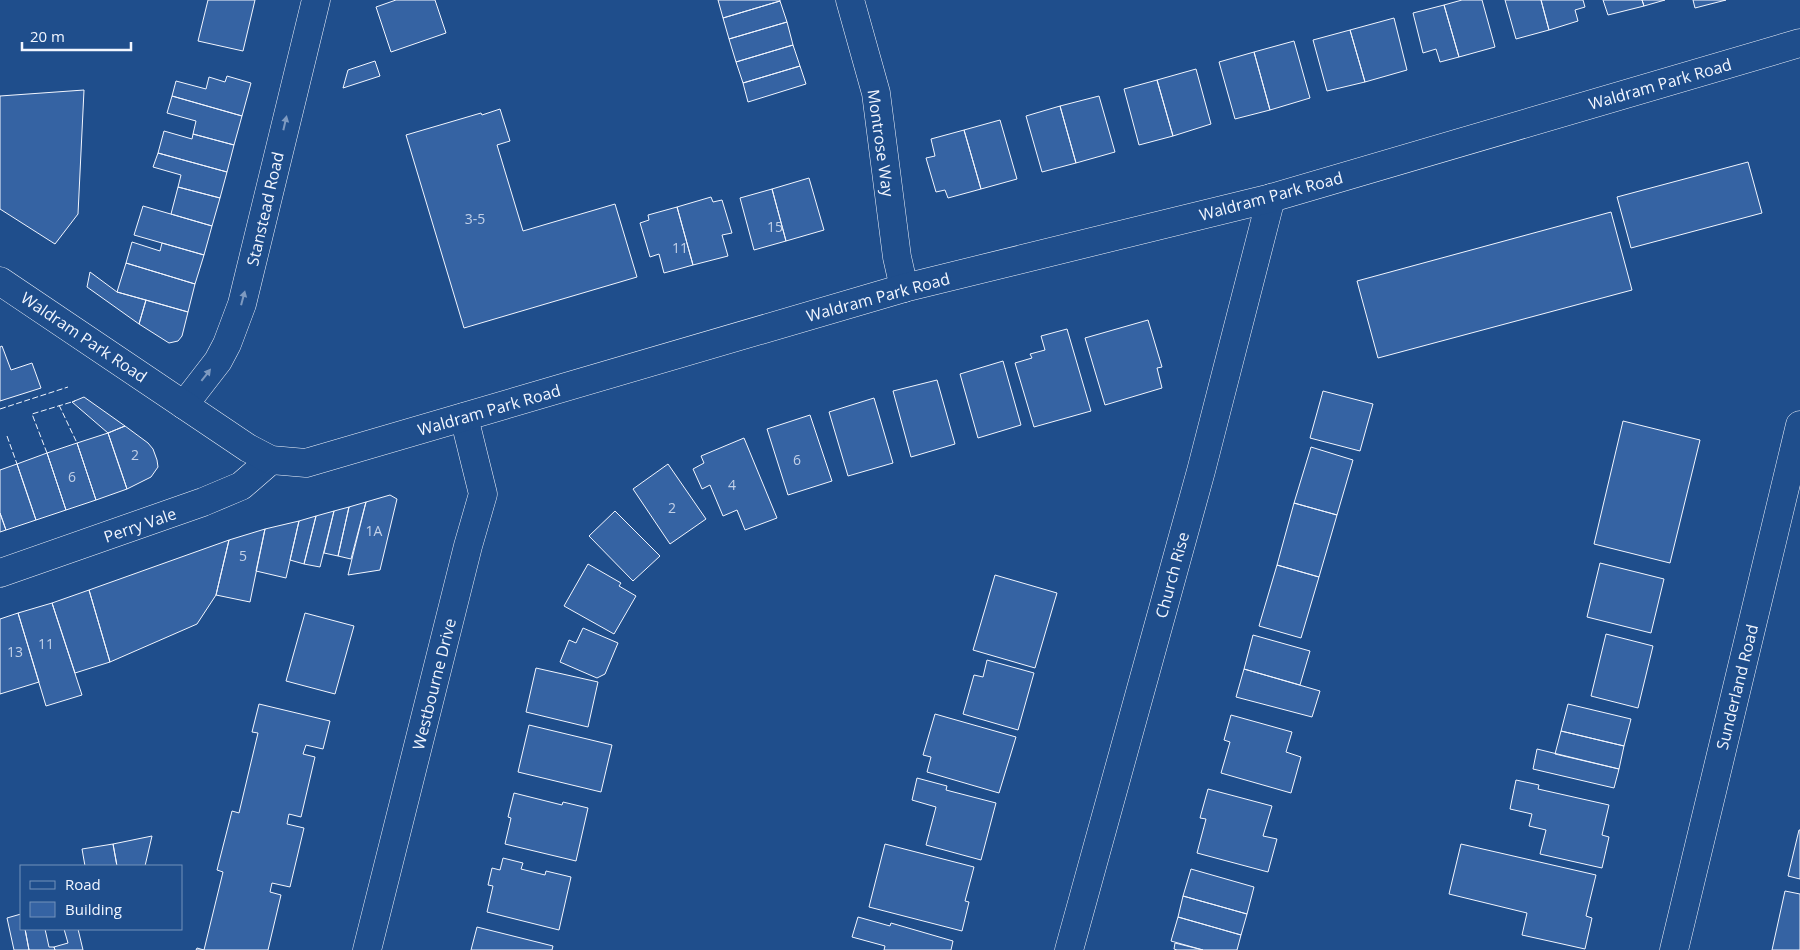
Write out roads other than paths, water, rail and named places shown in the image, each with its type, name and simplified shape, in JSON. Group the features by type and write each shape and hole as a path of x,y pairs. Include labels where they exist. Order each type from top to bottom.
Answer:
{"main road":[{"name":"Stanstead Road","path":"184,405 218,361 242,304 316,0"},
{"name":"Montrose Way","path":"850,0 876,93 897,257 904,288"},
{"name":"Waldram Park Road","path":"0,282 219,429 271,460 306,463 904,288 1271,198 1800,43"},
{"name":"Church Rise","path":"1069,950 1198,480 1271,198"},
{"name":"Westbourne Drive","path":"367,950 468,546 483,494 464,417"},
{"name":"Sunderland Road","path":"1674,950 1800,425"},
{"name":"Perry Vale","path":"0,573 203,502 241,486 271,460"}]}
